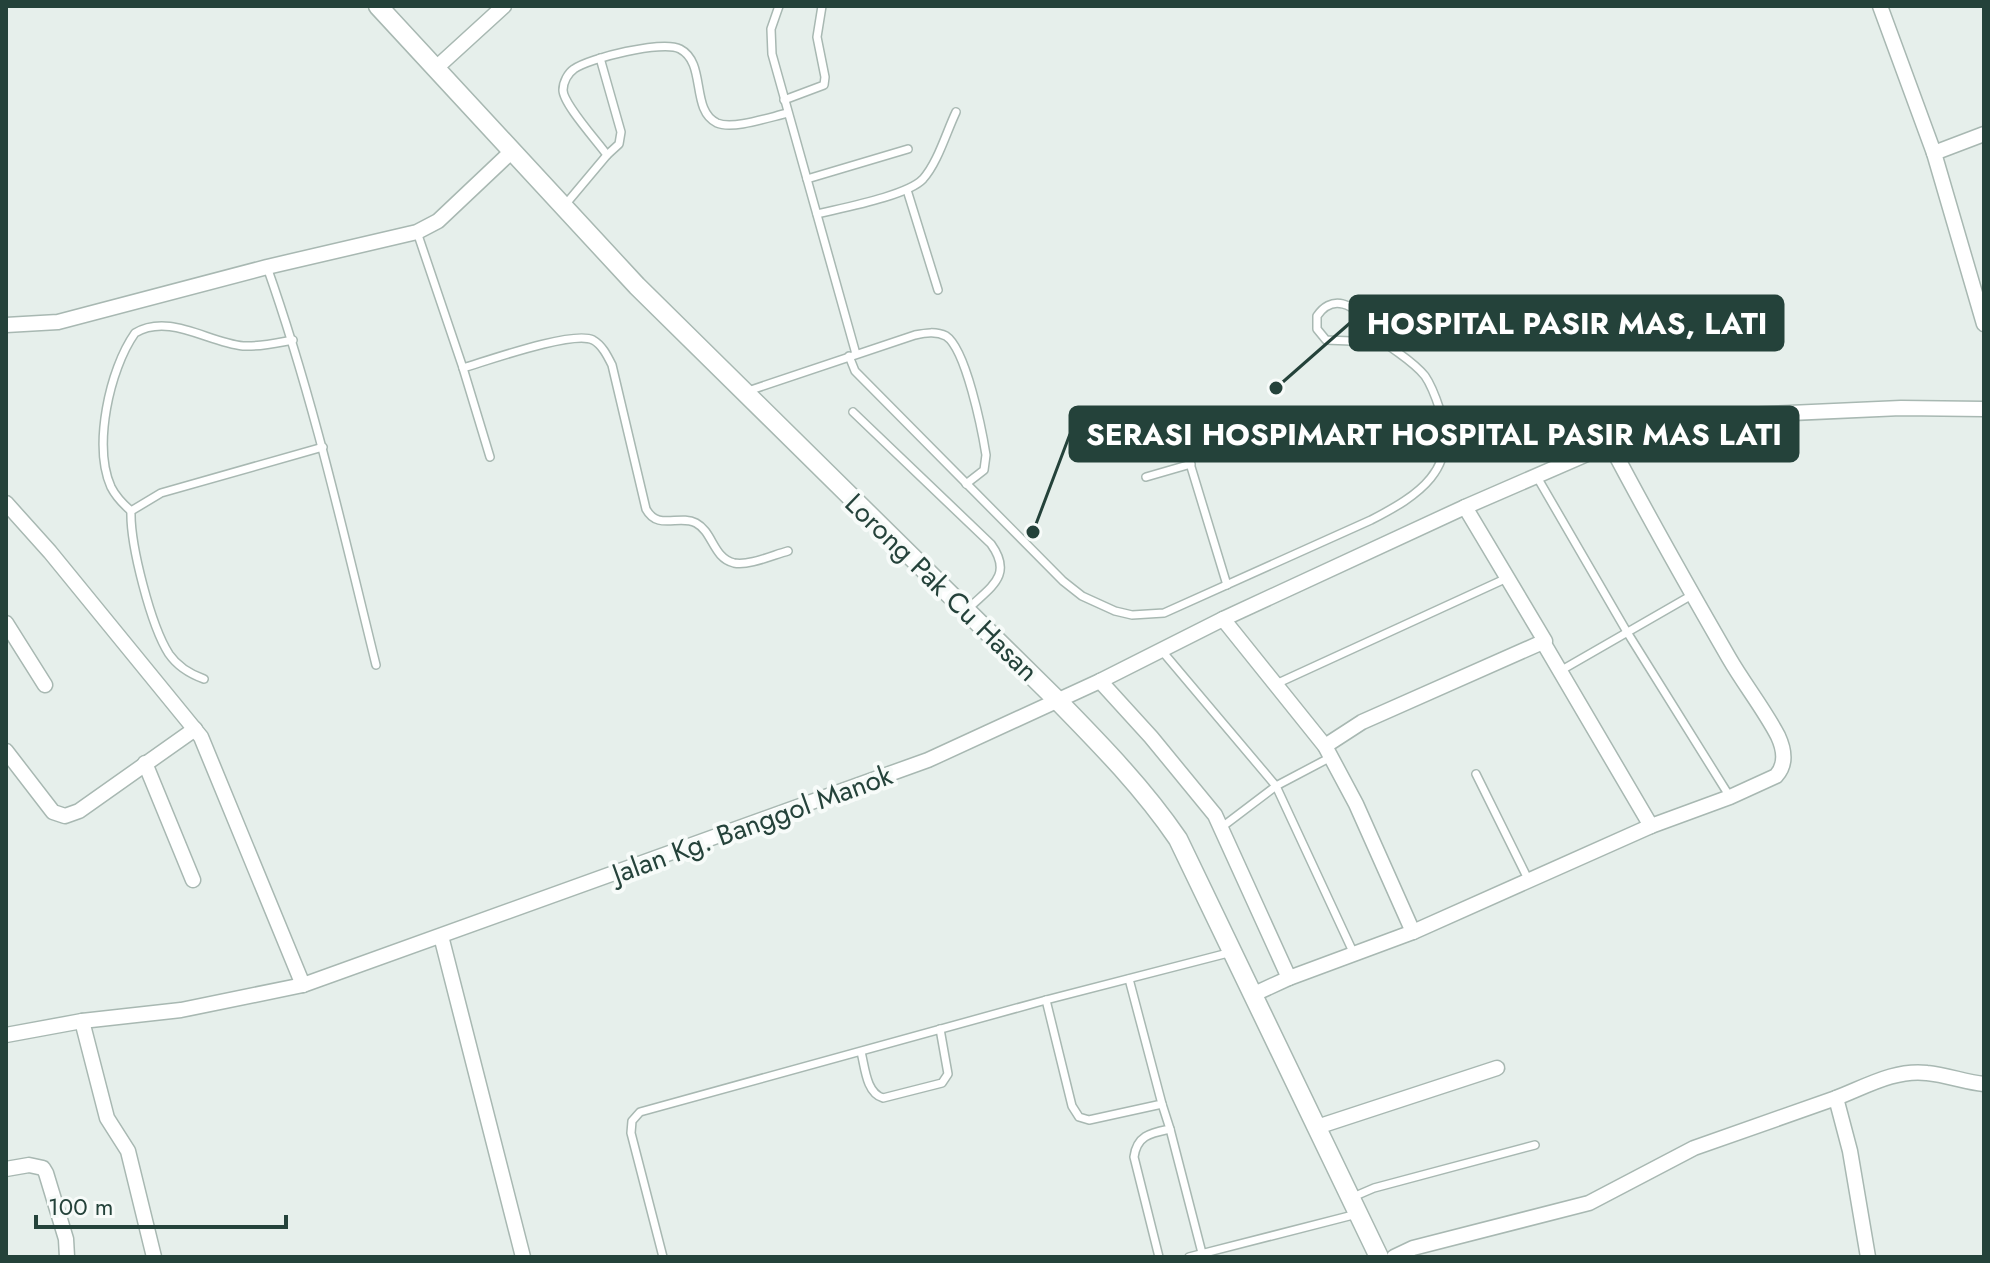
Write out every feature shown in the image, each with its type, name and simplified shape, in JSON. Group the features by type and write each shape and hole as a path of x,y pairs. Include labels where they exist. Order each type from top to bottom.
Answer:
{"street":[{"name":"Lorong Pak Cu Hasan","path":"378,6 511,152 743,393 1059,702 1126,770 1154,804 1178,839 1379,1257"},
{"path":"435,69 504,6"},
{"path":"1880,6 1934,153 1984,324"},
{"path":"1934,153 1984,134"},
{"path":"6,325 58,322 267,267 417,232 438,221 511,152"},
{"name":"Jalan Kg. Banggol Manok","path":"6,1035 82,1021 181,1010 303,985 928,760 1059,702 1223,619 1643,427 1682,418 1901,408 1984,409"},
{"path":"1252,995 1413,932 1651,826 1730,797 1776,776 1781,770 1784,755 1778,737 1692,595 1610,444"},
{"path":"6,503 195,729 207,749 303,985"},
{"path":"1465,507 1651,826"},
{"path":"1223,619 1328,751 1356,804 1413,932"},
{"path":"6,623 45,685"},
{"path":"1328,751 1362,722 1543,642"},
{"path":"1100,681 1203,798 1222,827 1289,978"},
{"path":"6,751 49,808 60,816 70,815 195,729"},
{"path":"145,763 193,880"},
{"path":"441,936 523,1257"},
{"path":"82,1021 107,1118 128,1151 154,1257"},
{"path":"1317,1127 1497,1068"},
{"path":"1394,1257 1413,1248 1589,1203 1694,1148 1836,1098 1876,1080 1911,1072 1932,1073 1984,1084"},
{"path":"1836,1098 1850,1151 1868,1257"},
{"path":"6,1169 29,1165 43,1168 66,1239 67,1257"}],"lane":[{"path":"779,6 774,16 771,41 855,371 1063,581 1099,605 1132,615 1164,613 1398,506 1422,489 1438,469 1447,437 1436,397 1426,378 1371,330 1359,314 1341,303 1325,307 1317,316 1319,333 1326,340 1351,341 1371,330"},
{"path":"784,100 824,85 817,37 822,6"},
{"path":"607,155 565,97 563,89 567,75 575,68 600,58 674,47 686,53 693,63 705,110 711,120 730,126 788,113"},
{"path":"563,207 619,144 621,132 600,58"},
{"path":"817,214 907,190 925,177 956,112"},
{"path":"807,179 908,149"},
{"path":"907,190 938,290"},
{"path":"417,232 490,457"},
{"path":"267,267 293,340 323,447 376,665"},
{"path":"204,679 179,666 159,634 132,537 131,511 112,490 102,449 118,366 135,333 150,327 169,326 242,346 293,340"},
{"path":"743,393 927,333 944,335 963,359 986,455 984,470 966,484"},
{"path":"463,368 574,337 594,340 612,365 646,509 652,517 662,521 695,522 703,528 718,552 738,564 788,551"},
{"path":"853,412 991,544 999,556 1002,564 1000,575 966,611"},
{"path":"1181,434 1227,585"},
{"path":"131,511 161,493 323,447"},
{"path":"1146,477 1191,464"},
{"path":"1537,476 1627,632 1730,797"},
{"path":"1274,685 1507,578"},
{"path":"1560,671 1692,595"},
{"path":"1161,650 1276,786 1354,954"},
{"path":"1222,827 1328,751"},
{"path":"1476,774 1529,881"},
{"path":"663,1257 631,1133 635,1116 645,1110 1232,952"},
{"path":"1129,979 1202,1253"},
{"path":"1046,1000 1072,1106 1079,1117 1089,1120 1162,1104"},
{"path":"861,1052 871,1091 876,1097 883,1098 942,1083 948,1074 940,1029"},
{"path":"1159,1257 1134,1157 1136,1145 1143,1137 1170,1129"},
{"path":"1189,1257 1354,1206 1374,1188 1535,1145"}],"place":[{"name":"HOSPITAL PASIR MAS, LATI","path":"1276,388"},
{"name":"SERASI HOSPIMART HOSPITAL PASIR MAS LATI","path":"1033,532"}]}
